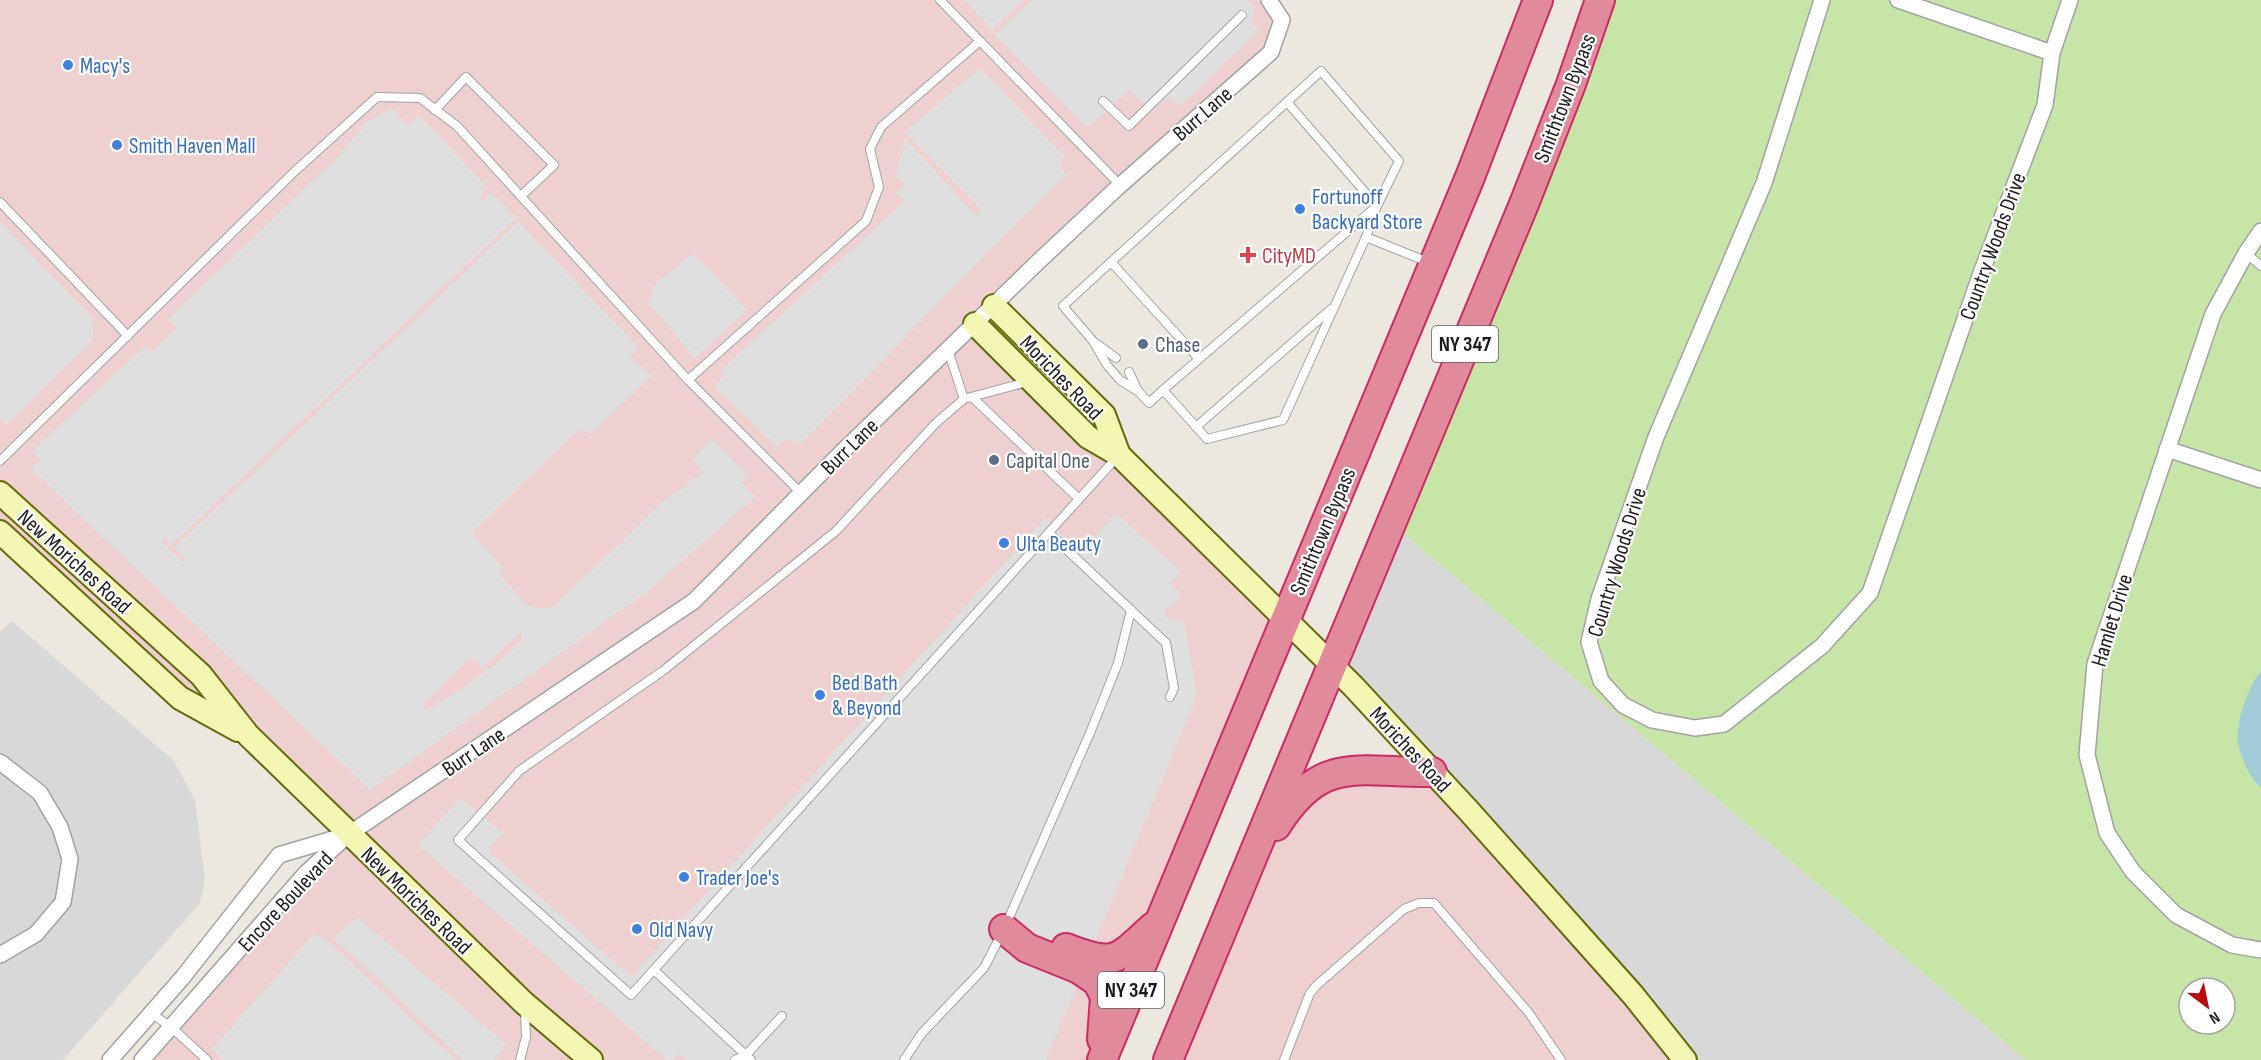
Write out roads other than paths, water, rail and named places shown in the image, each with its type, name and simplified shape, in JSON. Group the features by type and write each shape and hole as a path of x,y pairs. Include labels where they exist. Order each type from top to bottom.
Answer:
{"highway":[{"name":"Smithtown Bypass","path":"1101,1060 1498,107 1538,0"},
{"name":"Smithtown Bypass","path":"1168,1060 1544,153 1600,0"},
{"path":"1243,879 1292,802 1315,781 1350,770 1432,772"},
{"path":"1004,929 1033,934 1095,958 1113,959 1125,953 1161,920"},
{"path":"1004,929 1027,948 1079,969 1102,987 1106,997 1101,1060"}],"main road":[{"name":"Moriches Road","path":"994,306 1104,415 1119,455"},
{"name":"Moriches Road","path":"975,324 1088,437 1119,455 1331,664 1432,772 1633,995 1685,1060"},
{"name":"New Moriches Road","path":"0,493 201,675 248,735 348,834 524,1003 591,1060"},
{"name":"New Moriches Road","path":"0,532 180,698 248,735"}],"street":[{"name":"Burr Lane","path":"348,834 694,601 801,493 1120,185 1271,52 1281,20 1269,0"},
{"name":"Country Woods Drive","path":"1822,0 1764,183 1656,437 1596,610 1589,642 1600,681 1623,705 1652,720 1695,728 1724,724 1822,646 1870,593 1981,273 2045,105 2052,53 2070,0"},
{"path":"1898,0 2052,53"},
{"name":"Hamlet Drive","path":"2261,231 2246,253 2213,314 2095,663 2087,755 2107,833 2133,872 2176,915 2232,945 2261,950"},
{"path":"2167,449 2261,480"},
{"path":"0,762 40,793 60,827 70,860 63,902 36,934 0,955"},
{"name":"Encore Boulevard","path":"110,1060 183,977 279,855 348,834"},
{"name":"Encore Boulevard","path":"142,1060 306,873 348,834"}],"lane":[{"path":"940,0 1120,185"},
{"path":"1103,101 1129,126 1242,15"},
{"path":"688,380 866,221 879,187 870,148 881,127 980,41"},
{"path":"1163,390 1207,439 1283,420 1399,161 1321,71 1063,306 1093,341 1107,365 1120,380 1139,392 1149,403 1163,390 1377,206"},
{"path":"435,110 466,77 554,165 521,196"},
{"path":"0,461 294,172 377,96 420,98 457,126 688,380 801,493"},
{"path":"1287,102 1377,206"},
{"path":"0,202 128,336"},
{"path":"1366,237 1433,264"},
{"path":"2246,253 2261,266"},
{"path":"1111,262 1199,359"},
{"path":"1196,427 1335,306"},
{"path":"1093,341 1116,358"},
{"path":"948,350 968,398 1079,500"},
{"path":"1129,372 1139,392"},
{"path":"1032,380 968,398 936,423 836,531 663,670 519,771 458,840 632,995 1119,455"},
{"path":"1049,533 1166,643 1174,688 1170,697"},
{"path":"904,1060 922,1033 984,968 1004,929 1118,663 1131,610"},
{"path":"1284,1060 1310,993 1317,984 1404,909 1419,903 1434,903 1529,1013 1561,1060"},
{"path":"655,971 747,1058"},
{"path":"520,1060 527,1027 524,1003"},
{"path":"151,1013 171,1027 207,1060"},
{"path":"735,1060 747,1058 782,1016"}],"water":[{"path":"2261,671 2261,788 2246,767 2239,748 2238,734 2244,705"}],"place":[{"name":"Macy's","path":"68,65"},
{"name":"Smith Haven Mall","path":"117,145"},
{"name":"Fortunoff Backyard Store","path":"1300,209"},
{"name":"CityMD","path":"1248,255"},
{"name":"Chase","path":"1143,344"},
{"name":"Capital One","path":"994,460"},
{"name":"Ulta Beauty","path":"1004,543"},
{"name":"Bed Bath & Beyond","path":"820,695"},
{"name":"Trader Joe's","path":"684,877"},
{"name":"Old Navy","path":"637,929"}]}
